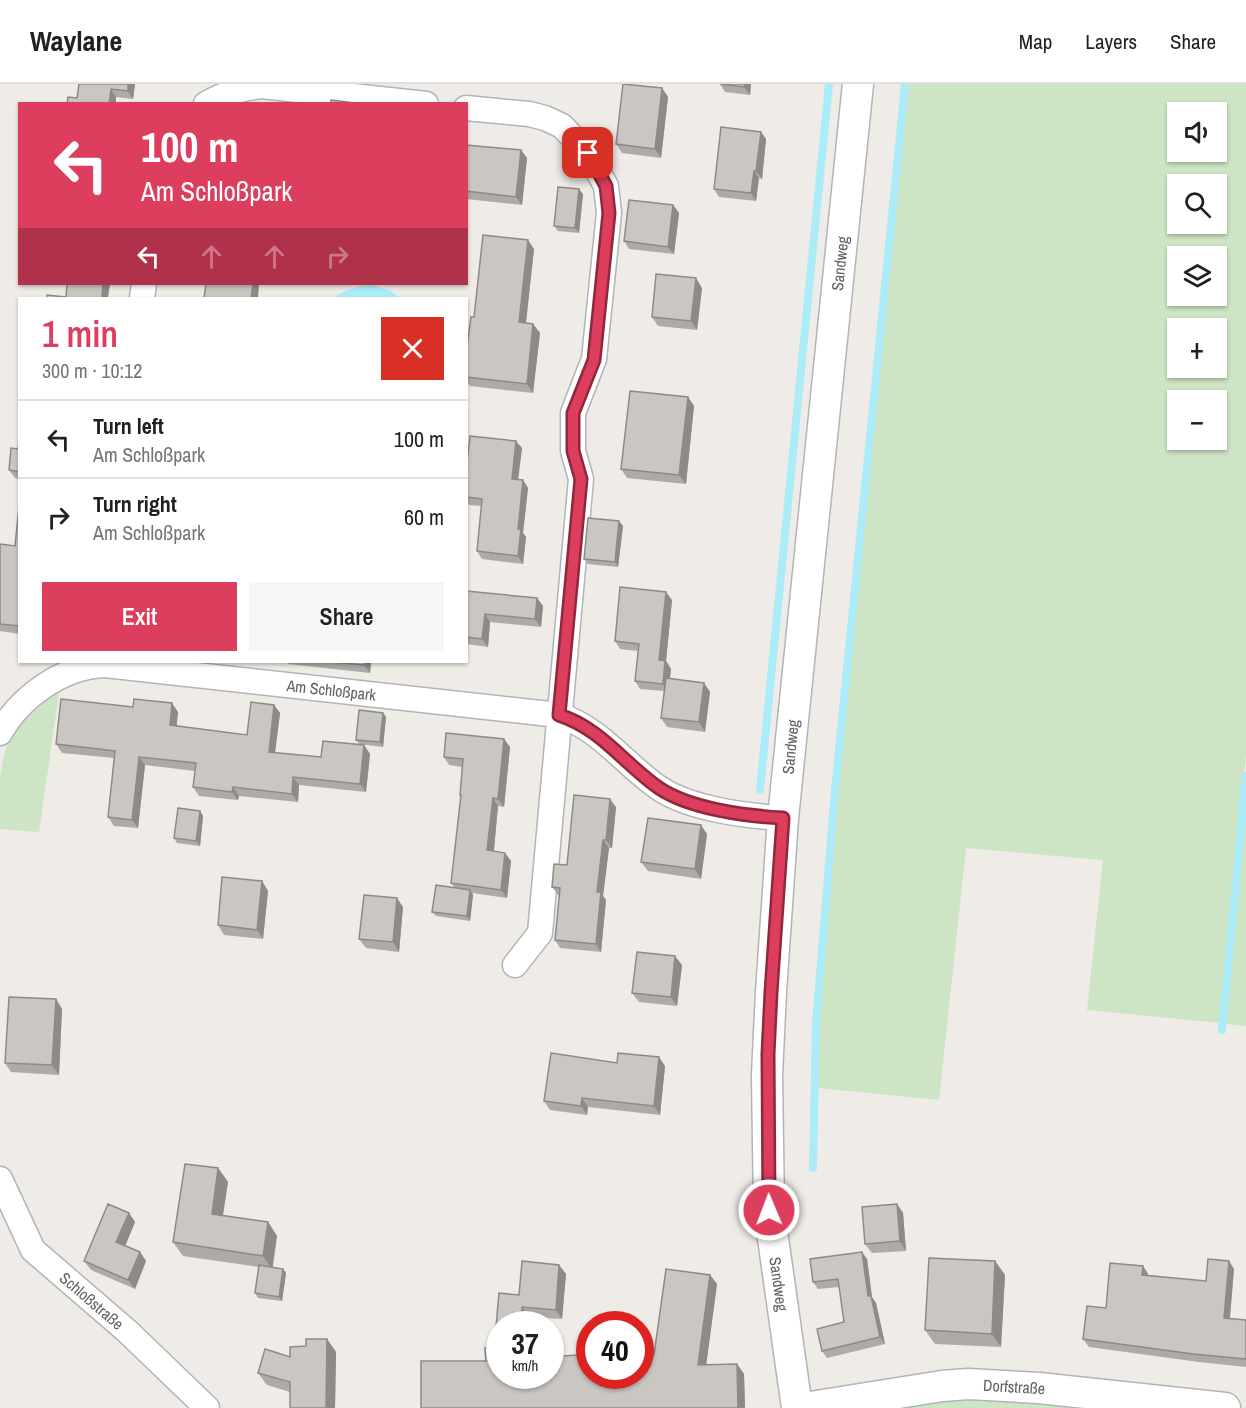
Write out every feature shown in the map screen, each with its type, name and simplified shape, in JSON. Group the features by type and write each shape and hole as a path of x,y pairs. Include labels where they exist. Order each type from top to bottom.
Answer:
{"street":[{"name":"Sandweg","path":"797,1408 769,1210 767,1075 783,818 858,84"},
{"path":"209,102 239,88 262,86 408,102"},
{"path":"468,108 529,114 562,126 588,153 606,186 609,213 594,360 573,413 573,451 581,479 540,933 515,965"},
{"name":"Am Schloßpark","path":"0,733 8,719 21,706 64,674 105,663 559,715 577,721 593,731 660,789 685,801 758,817 783,818"},
{"name":"Schloßstraße","path":"0,1179 33,1250 128,1331 207,1408"},
{"name":"Dorfstraße","path":"804,1408 968,1384 1039,1388 1224,1408"}],"green space":[{"path":"908,84 1246,84 1246,755 1221,1023 1087,1010 1103,860 966,848 939,1100 818,1088 819,1025 837,791"},
{"path":"59,693 39,832 0,829 0,777 5,750 14,728 39,700"},
{"path":"1246,805 1246,1026 1225,1024"},
{"path":"952,1397 1089,1408 874,1408"}],"water":[{"path":"371,285 389,290 399,297 335,297 346,290"}],"building":[{"path":"79,84 128,84 128,91 111,89 109,102 67,102 68,97 77,98"},
{"path":"623,84 662,88 655,149 616,144"},
{"path":"720,84 745,84 744,87"},
{"path":"721,127 761,132 751,193 714,189"},
{"path":"468,145 521,150 516,197 468,191"},
{"path":"558,187 579,189 575,228 554,226"},
{"path":"629,200 673,205 668,247 624,241"},
{"path":"483,235 528,240 519,322 533,324 527,384 468,377 468,339 471,317 474,317"},
{"path":"656,274 696,278 691,321 652,317"},
{"path":"67,285 103,285 102,297 66,297"},
{"path":"206,285 253,285 251,297 204,297"},
{"path":"630,391 688,397 679,475 621,469"},
{"path":"470,436 516,441 512,479 523,480 518,556 477,551 482,499 468,497"},
{"path":"11,448 18,449 18,472 9,470"},
{"path":"18,517 18,626 0,624 0,544 15,546"},
{"path":"588,518 619,521 615,562 584,559"},
{"path":"620,587 666,592 659,660 665,661 663,684 635,681 639,644 615,641"},
{"path":"468,591 537,598 535,619 485,614 482,639 468,637"},
{"path":"666,678 704,683 699,722 661,718"},
{"path":"61,699 133,707 134,699 172,703 170,725 247,735 251,702 274,705 269,752 321,757 323,741 364,745 360,784 293,777 292,794 233,787 232,792 193,787 196,763 139,757 132,820 108,817 115,751 56,744"},
{"path":"359,710 383,713 380,742 356,740"},
{"path":"446,733 504,739 498,799 493,798 487,850 505,853 501,890 451,883 463,759 444,757"},
{"path":"574,795 610,799 597,892 601,892 596,944 555,940 560,888 552,887 554,864 567,865"},
{"path":"178,808 200,811 196,841 174,838"},
{"path":"648,818 701,825 695,869 641,862"},
{"path":"222,877 262,881 257,930 218,925"},
{"path":"436,885 470,890 467,916 432,912"},
{"path":"364,895 397,898 393,942 359,939"},
{"path":"637,952 675,956 671,997 632,993"},
{"path":"9,997 56,999 52,1065 5,1063"},
{"path":"551,1053 617,1063 618,1053 659,1057 654,1106 582,1098 581,1106 544,1101"},
{"path":"185,1164 218,1168 212,1214 268,1222 263,1256 173,1242"},
{"path":"108,1204 129,1213 116,1242 140,1252 128,1280 84,1261"},
{"path":"897,1204 900,1241 865,1244 862,1207"},
{"path":"862,1252 868,1296 871,1296 880,1337 822,1351 817,1329 844,1322 838,1279 813,1282 810,1259"},
{"path":"929,1258 995,1261 992,1334 925,1330"},
{"path":"1208,1259 1229,1261 1224,1318 1246,1320 1246,1359 1083,1339 1087,1306 1106,1308 1110,1263 1143,1266 1142,1275 1206,1281"},
{"path":"522,1261 559,1265 556,1310 522,1307 522,1311 497,1311 499,1293 519,1295"},
{"path":"259,1265 283,1269 279,1297 255,1293"},
{"path":"666,1269 710,1275 698,1365 737,1364 738,1408 421,1408 421,1361 486,1361 486,1389 564,1389 564,1356 576,1355 576,1389 654,1389 654,1355"},
{"path":"306,1339 327,1339 326,1408 290,1408 290,1382 258,1373 265,1349 290,1357 290,1347 306,1346"}],"waterway":[{"path":"760,790 829,84"},
{"path":"813,1168 816,1023 835,790 905,84"},
{"path":"1222,1030 1246,776"}],"route":[{"path":"588,153 606,186 609,213 594,360 573,413 573,451 581,479 559,715 577,721 593,731 660,789 685,801 758,817 783,818 767,1075 769,1210"}]}
